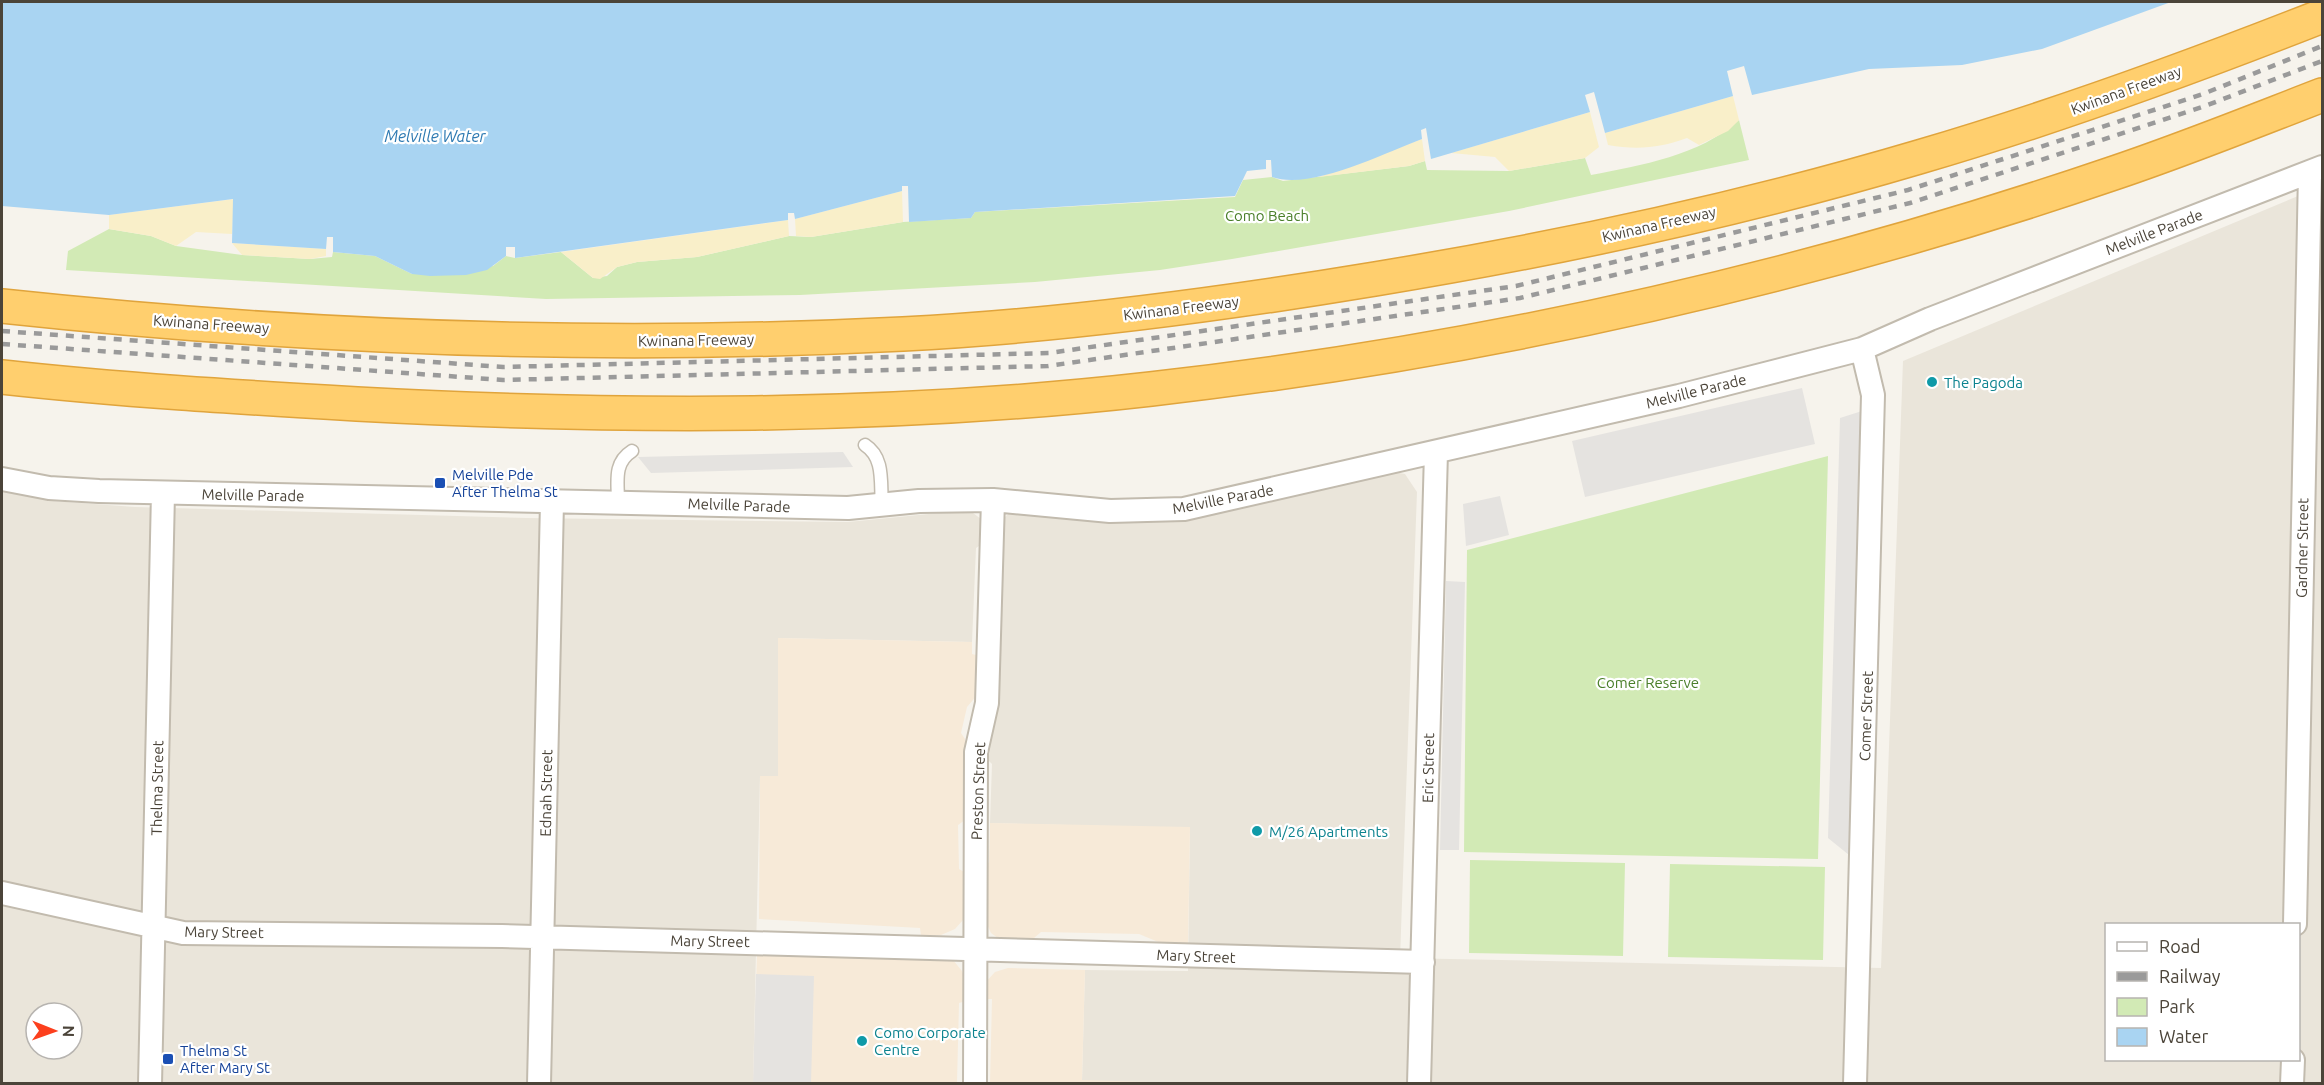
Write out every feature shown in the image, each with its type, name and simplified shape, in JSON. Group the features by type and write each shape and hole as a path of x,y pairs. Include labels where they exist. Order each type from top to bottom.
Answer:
{"highway":[{"name":"Kwinana Freeway","path":"2,306 206,324 357,333 632,341 908,334 1168,310 1256,299 1525,254 1706,214 1916,158 2060,113 2322,16"},
{"path":"2,377 201,395 490,411 632,415 920,408 1150,389 1471,342 1716,289 1871,249 2114,174 2322,95"}],"street":[{"name":"Melville Parade","path":"2,479 49,488 163,493 848,508 920,501 993,500 1110,511 1184,509 1679,396 1862,349 1930,319 2316,169"},
{"name":"Gardner Street","path":"2295,923 2316,169"},
{"name":"Comer Street","path":"1855,1083 1873,395 1862,349"},
{"name":"Eric Street","path":"1419,1083 1436,452"},
{"name":"Thelma Street","path":"150,1083 163,493"},
{"name":"Preston Street","path":"975,1083 976,752 987,703 993,500"},
{"name":"Ednah Street","path":"539,1083 552,502"},
{"name":"Mary Street","path":"2,893 183,933 543,937 1423,962"},
{"path":"2292,1083 2293,1061"}],"lane":[{"path":"865,445 875,451 879,462 882,505"},
{"path":"618,502 618,467 622,457 632,451"}],"shaded area":[{"path":"2322,186 2322,1083 1182,1084 1082,1081 1085,970 1188,971 1190,828 990,823 992,764 985,757 1003,519 1014,511 1152,522 1189,519 1394,472 1405,474 1417,492 1400,958 1881,968 1903,361"},
{"path":"1802,388 1815,444 1585,497 1572,441"},
{"path":"1862,411 1849,855 1828,838 1840,418"},
{"path":"843,452 853,467 651,473 638,457"},
{"path":"2,490 53,501 135,507 526,518 848,522 969,510 981,519 982,544 976,548 972,642 778,638 778,776 760,776 753,1083 2,1084"},
{"path":"1500,496 1509,535 1466,546 1463,504"},
{"path":"1446,581 1465,582 1459,850 1440,850"},
{"path":"778,638 972,642 972,654 980,656 978,694 967,707 961,733 965,739 965,820 958,825 959,869 966,873 967,907 963,920 955,929 941,935 921,936 920,928 759,919 760,776 778,776"},
{"path":"990,823 1190,827 1188,946 1168,946 1139,934 1041,932 1027,944 1002,941 991,933 985,920 984,868 989,862"},
{"path":"757,954 943,956 953,960 962,971 967,983 966,1001 959,1003 957,1083 753,1084"},
{"path":"1008,968 1085,970 1082,1080 1182,1083 990,1083 992,999 984,999 985,983 995,972"},
{"path":"756,974 814,976 811,1083 753,1083"}],"green space":[{"name":"Como Beach","path":"1739,120 1749,160 1509,211 1232,259 1160,270 1035,282 800,295 546,299 66,270 68,251 109,229 151,236 176,246 242,255 310,259 332,257 333,252 375,256 412,274 493,266 506,256 515,258 561,252 593,278 607,276 617,267 637,262 697,257 789,236 811,237 903,222 971,218 975,212 1235,197 1243,180 1272,177 1283,181 1409,166 1425,161 1427,170 1509,171 1585,158 1591,175 1650,163 1688,151 1723,132"},
{"name":"Comer Reserve","path":"1828,456 1818,859 1464,852 1467,550"},
{"path":"1470,860 1625,863 1623,956 1469,953"},
{"path":"1670,864 1825,867 1823,960 1668,957"}],"sand":[{"path":"1733,96 1739,120 1728,131 1699,145 1687,138 1648,147 1608,145 1605,133"},
{"path":"1590,112 1599,147 1585,158 1509,171 1495,157 1451,153"},
{"path":"1422,139 1425,161 1409,166 1319,177"},
{"path":"902,191 903,222 811,237 796,236 795,219"},
{"path":"234,199 232,234 196,232 176,246 151,236 109,229 109,215"},
{"path":"788,220 789,236 697,257 637,262 617,267 600,279 593,278 561,252"},
{"path":"232,243 326,249 326,256 310,259 242,255"}],"water":[{"name":"Melville Water","path":"2,2 2171,2 2042,49 1962,65 1869,69 1752,95 1744,66 1727,71 1733,96 1605,133 1594,92 1585,95 1590,112 1431,159 1426,128 1421,130 1422,139 1368,161 1306,179 1288,180 1272,177 1271,160 1266,160 1266,169 1247,171 1235,196 975,212 971,218 909,222 908,186 902,186 902,191 795,219 794,213 788,213 788,220 515,258 515,247 506,247 506,256 487,270 466,275 430,276 412,274 375,256 333,252 333,237 327,237 326,249 232,243 233,199 109,215 2,206"}],"railway":[{"path":"2,331 503,367 1049,353 1516,286 1908,190 2203,94 2322,46"},
{"path":"2,344 503,380 1048,366 1520,298 1910,203 2205,106 2322,61"}],"place":[{"name":"The Pagoda","path":"1932,382"},
{"name":"Melville Pde After Thelma St","path":"440,483"},
{"name":"M/26 Apartments","path":"1257,831"},
{"name":"Como Corporate Centre","path":"862,1041"},
{"name":"Thelma St After Mary St","path":"168,1059"}]}
